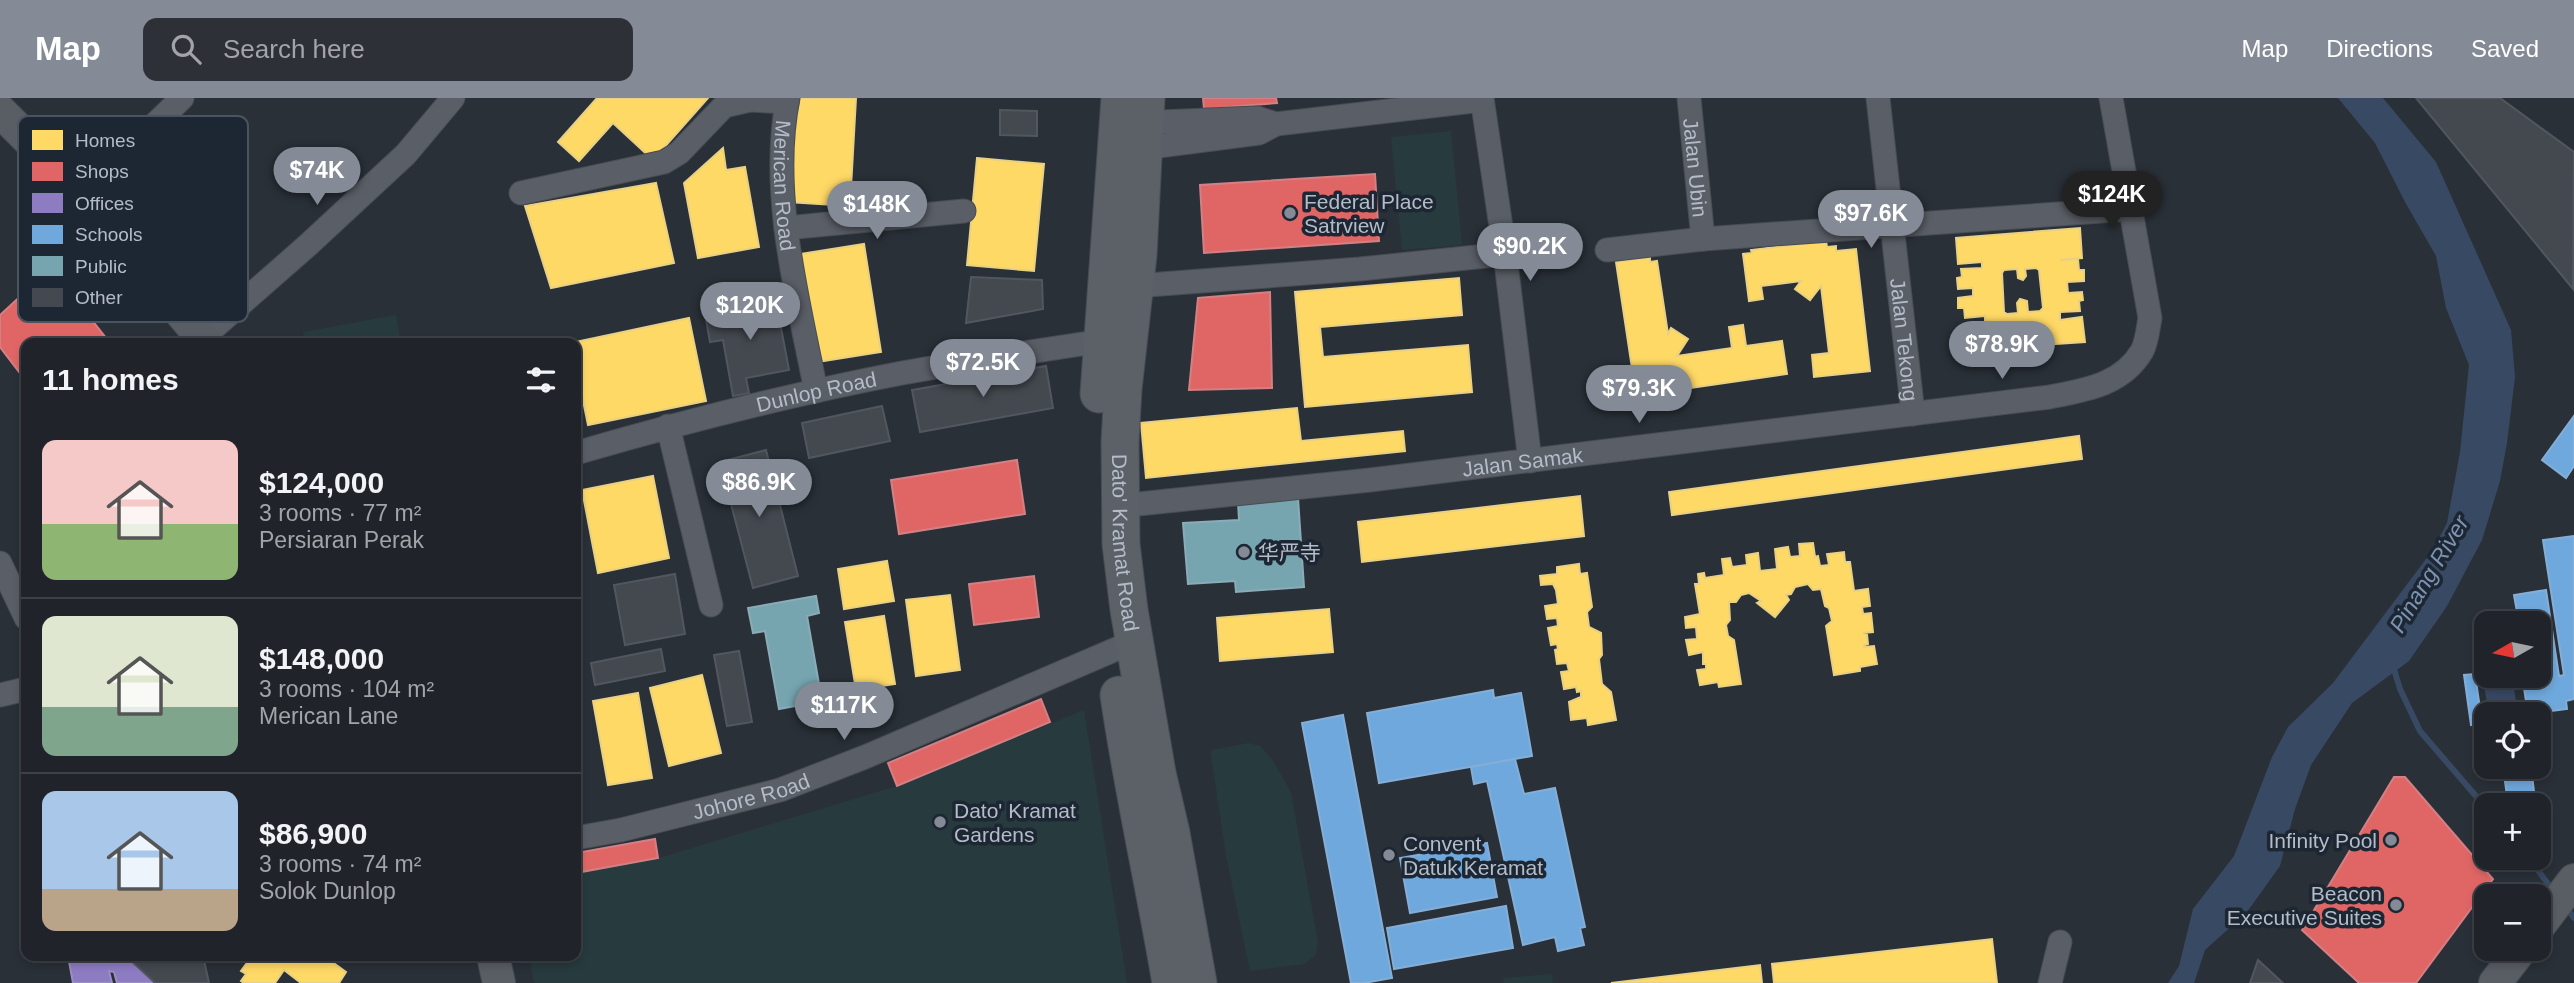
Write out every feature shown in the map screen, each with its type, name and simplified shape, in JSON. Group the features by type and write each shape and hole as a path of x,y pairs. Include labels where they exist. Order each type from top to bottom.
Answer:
{"main road":[{"path":"0,111 18,129"},
{"name":"Dato' Kramat Road","path":"1134,118 1135,286 1123,389 1119,506 1124,646 1130,769 1163,928 1171,983"},
{"name":"Dato' Kramat Road","path":"1134,118 1102,341 1096,424 1098,540 1198,983"},
{"path":"189,322 202,338"},
{"path":"2551,910 2574,880"},
{"path":"495,961 499,983"},
{"path":"2495,983 2512,961"}],"street":[{"path":"163,116 181,98"},
{"path":"248,300 406,154 453,98"},
{"name":"Jalan Ubin","path":"1689,98 1703,239"},
{"name":"Jalan Tekong","path":"1878,98 1913,414"},
{"path":"1607,250 1703,239 2130,209 2111,98"},
{"path":"1134,118 1257,118 1276,124 1482,99 1505,254 1530,461"},
{"name":"Merican Road","path":"532,191 671,159 724,106 750,100 788,100 782,161 786,228 816,391"},
{"name":"Jalan Samak","path":"1119,506 1530,461 2050,397 2097,388 2127,370 2143,349 2150,318 2130,209"},
{"path":"786,228 964,211"},
{"path":"1135,286 1360,269 1505,254"},
{"path":"206,338 224,322"},
{"name":"Dunlop Road","path":"581,452 668,426 816,391 901,373 1102,341"},
{"path":"668,426 711,605"},
{"path":"0,563 21,607"},
{"name":"Johore Road","path":"581,837 621,830 780,789 865,757 1124,646"},
{"path":"0,695 21,690"},
{"path":"2050,983 2060,943"}],"green space":[{"path":"1451,131 1462,245 1402,250 1391,137"},
{"path":"396,315 400,338 304,338 303,332"},
{"name":"Dato' Kramat Gardens","path":"1084,710 1127,983 534,983 530,961 581,961 581,872 659,858 897,786"},
{"path":"1249,743 1260,746 1272,759 1291,792 1318,942 1316,955 1304,964 1250,971 1226,856 1211,755 1211,750"},
{"path":"1552,974 1553,983 1504,983 1503,978"}],"water":[{"name":"Pinang River","path":"2338,98 2383,98 2436,162 2511,330 2515,377 2500,481 2482,540 2447,606 2409,661 2352,703 2311,765 2295,809 2280,866 2247,912 2205,950 2194,983 2168,983 2179,966 2193,909 2234,856 2272,757 2288,727 2333,683 2432,551 2447,523 2460,452 2469,365 2446,308 2436,256 2375,143"},
{"path":"2484,688 2514,688 2516,702 2487,702"}],"building: Homes":[{"path":"597,98 708,98 653,160 613,123 579,161 558,142"},
{"path":"795,98 856,98 850,206 788,202"},
{"path":"723,148 726,170 745,167 759,247 698,258 684,183"},
{"path":"977,158 1044,164 1034,271 967,265"},
{"path":"656,183 674,263 551,288 525,206"},
{"path":"2080,228 2082,258 2060,260 2078,259 2079,270 2084,270 2084,281 2067,282 2068,293 2082,292 2083,300 2079,301 2080,311 2060,312 2060,320 2082,317 2085,342 1964,350 1962,325 1985,323 1985,316 1965,318 1964,308 1958,308 1958,298 1973,296 1973,288 1958,289 1957,278 1962,277 1961,269 1982,268 1982,262 1958,264 1956,238","holes":["2017,269 2018,278 2023,280 2026,276 2025,269 2039,270 2043,308 2040,311 2028,312 2027,301 2020,299 2017,303 2018,313 2004,312 2004,270"]},
{"path":"1826,241 1827,247 1836,246 1836,251 1856,249 1870,371 1814,377 1812,355 1829,353 1821,286 1810,300 1795,289 1801,281 1761,286 1763,299 1749,301 1743,254 1752,253 1751,250"},
{"path":"864,244 881,352 817,362 800,254"},
{"path":"1650,257 1650,262 1657,261 1668,334 1671,328 1688,339 1677,356 1732,348 1729,327 1743,325 1746,346 1782,341 1787,374 1655,393 1654,385 1635,388 1616,262"},
{"path":"1459,278 1462,315 1320,327 1323,357 1468,345 1472,392 1305,407 1295,292"},
{"path":"689,318 706,401 588,425 581,391 581,341"},
{"path":"1297,408 1301,441 1403,431 1405,451 1146,478 1141,423"},
{"path":"2079,436 2082,459 1672,515 1669,492"},
{"path":"653,476 669,558 598,573 582,490"},
{"path":"1580,496 1584,536 1362,562 1358,522"},
{"path":"1813,543 1815,557 1818,556 1820,566 1829,565 1827,554 1844,552 1845,562 1850,562 1854,591 1868,589 1870,606 1862,607 1863,614 1871,613 1873,632 1863,633 1867,634 1868,644 1864,647 1874,646 1877,664 1860,667 1860,671 1834,675 1826,626 1832,621 1829,608 1825,606 1821,589 1813,590 1808,584 1795,587 1791,594 1786,595 1789,600 1775,617 1757,603 1761,601 1749,593 1741,595 1736,602 1729,602 1730,620 1726,625 1728,636 1734,640 1741,684 1719,687 1718,682 1700,685 1697,670 1706,669 1706,664 1703,664 1703,652 1689,655 1686,640 1697,639 1696,627 1686,628 1685,617 1700,614 1695,584 1699,584 1698,574 1704,573 1705,578 1724,575 1722,559 1730,558 1732,567 1747,565 1746,555 1758,553 1760,571 1777,569 1775,549 1788,547 1790,557 1800,556 1799,544"},
{"path":"887,561 894,601 844,609 838,569"},
{"path":"1579,564 1580,574 1587,573 1592,607 1587,612 1589,627 1601,633 1602,655 1599,659 1602,684 1611,692 1616,720 1588,725 1587,718 1571,720 1569,702 1581,697 1581,691 1577,692 1576,687 1564,689 1561,672 1569,671 1567,663 1557,664 1557,644 1551,645 1548,628 1558,626 1557,618 1547,619 1545,606 1558,604 1556,590 1553,584 1541,585 1540,576 1557,574 1557,567"},
{"path":"950,595 960,670 916,676 906,600"},
{"path":"1329,609 1333,652 1220,661 1217,618"},
{"path":"884,616 895,684 856,690 845,622"},
{"path":"702,675 721,753 669,766 650,688"},
{"path":"638,693 652,778 608,785 593,701"},
{"path":"1992,939 1997,983 1774,983 1772,964"},
{"path":"248,961 331,961 346,972 339,983 301,983 284,970 275,983 244,983 241,981 246,974 241,971"},
{"path":"1760,965 1762,983 1611,983"}],"building: Shops":[{"path":"1203,98 1276,98 1277,103 1204,109"},
{"name":"Federal Place Satrview","path":"1375,174 1379,241 1204,253 1200,185"},
{"path":"1270,292 1272,388 1189,390 1198,298"},
{"path":"18,298 18,322 93,322 106,338 21,338 21,374 0,347 0,315"},
{"path":"1017,460 1025,514 899,534 891,480"},
{"path":"1034,576 1039,617 974,625 969,584"},
{"path":"1041,699 1050,722 897,786 888,763"},
{"name":"Beacon Executive Suites","path":"2394,777 2405,777 2474,857 2474,870 2485,870 2493,879 2489,884 2474,884 2474,905 2416,983 2359,983 2302,930"},
{"path":"655,839 658,858 581,872 581,852"}],"building: Offices":[{"path":"69,961 131,961 155,983 117,983 114,972 109,971 112,983 73,983"}],"building: Schools":[{"path":"2574,416 2574,466 2566,478 2542,460"},
{"path":"2574,536 2574,699 2566,701 2567,709 2551,711 2551,702 2526,702 2524,688 2552,688 2552,630 2559,676 2564,675 2543,540"},
{"path":"2546,590 2549,611 2517,611 2514,595"},
{"path":"2474,674 2474,688 2477,688 2479,702 2474,702 2474,724 2471,725 2464,675"},
{"path":"1493,690 1494,698 1521,693 1532,756 1379,783 1367,713"},
{"path":"1343,715 1392,978 1364,983 1351,983 1302,723"},
{"path":"1515,759 1524,794 1555,788 1585,927 1580,928 1584,945 1558,951 1555,937 1523,945 1487,781 1474,784 1471,767"},
{"path":"2505,779 2532,779 2534,792 2507,793"},
{"path":"1487,843 1497,897 1410,913 1400,858"},
{"path":"1506,906 1513,948 1394,969 1387,928"}],"building: Public":[{"name":"华严寺","path":"1298,498 1304,587 1236,592 1235,581 1188,584 1183,523 1239,520 1238,502"},
{"path":"816,596 819,613 807,616 822,701 779,709 765,631 753,633 748,608"}],"building: Other":[{"path":"2416,98 2500,98 2574,152 2573,289"},
{"path":"1000,110 1037,111 1037,136 1000,135"},
{"path":"971,277 1042,280 1043,309 966,323"},
{"path":"776,301 789,370 746,378 749,393 733,396 723,340 710,342 705,314"},
{"path":"1046,366 1053,408 920,432 912,390"},
{"path":"882,406 890,441 809,458 802,423"},
{"path":"766,450 798,576 753,588 720,462"},
{"path":"675,574 685,634 625,645 614,585"},
{"path":"661,649 665,671 595,685 591,663"},
{"path":"739,651 752,722 727,726 714,655"},
{"path":"2258,960 2283,983 2250,983"},
{"path":"131,961 204,961 209,983 155,983"}],"waterway":[{"path":"2393,666 2400,689 2420,731 2474,794"},
{"path":"2538,870 2554,892"},
{"path":"2565,906 2574,918"}],"place":[{"name":"Federal Place Satrview","path":"1290,213"},
{"name":"华严寺","path":"1244,552"},
{"name":"Dato' Kramat Gardens","path":"940,822"},
{"name":"Infinity Pool","path":"2391,840"},
{"name":"Convent Datuk Keramat","path":"1389,855"},
{"name":"Beacon Executive Suites","path":"2396,905"}]}
